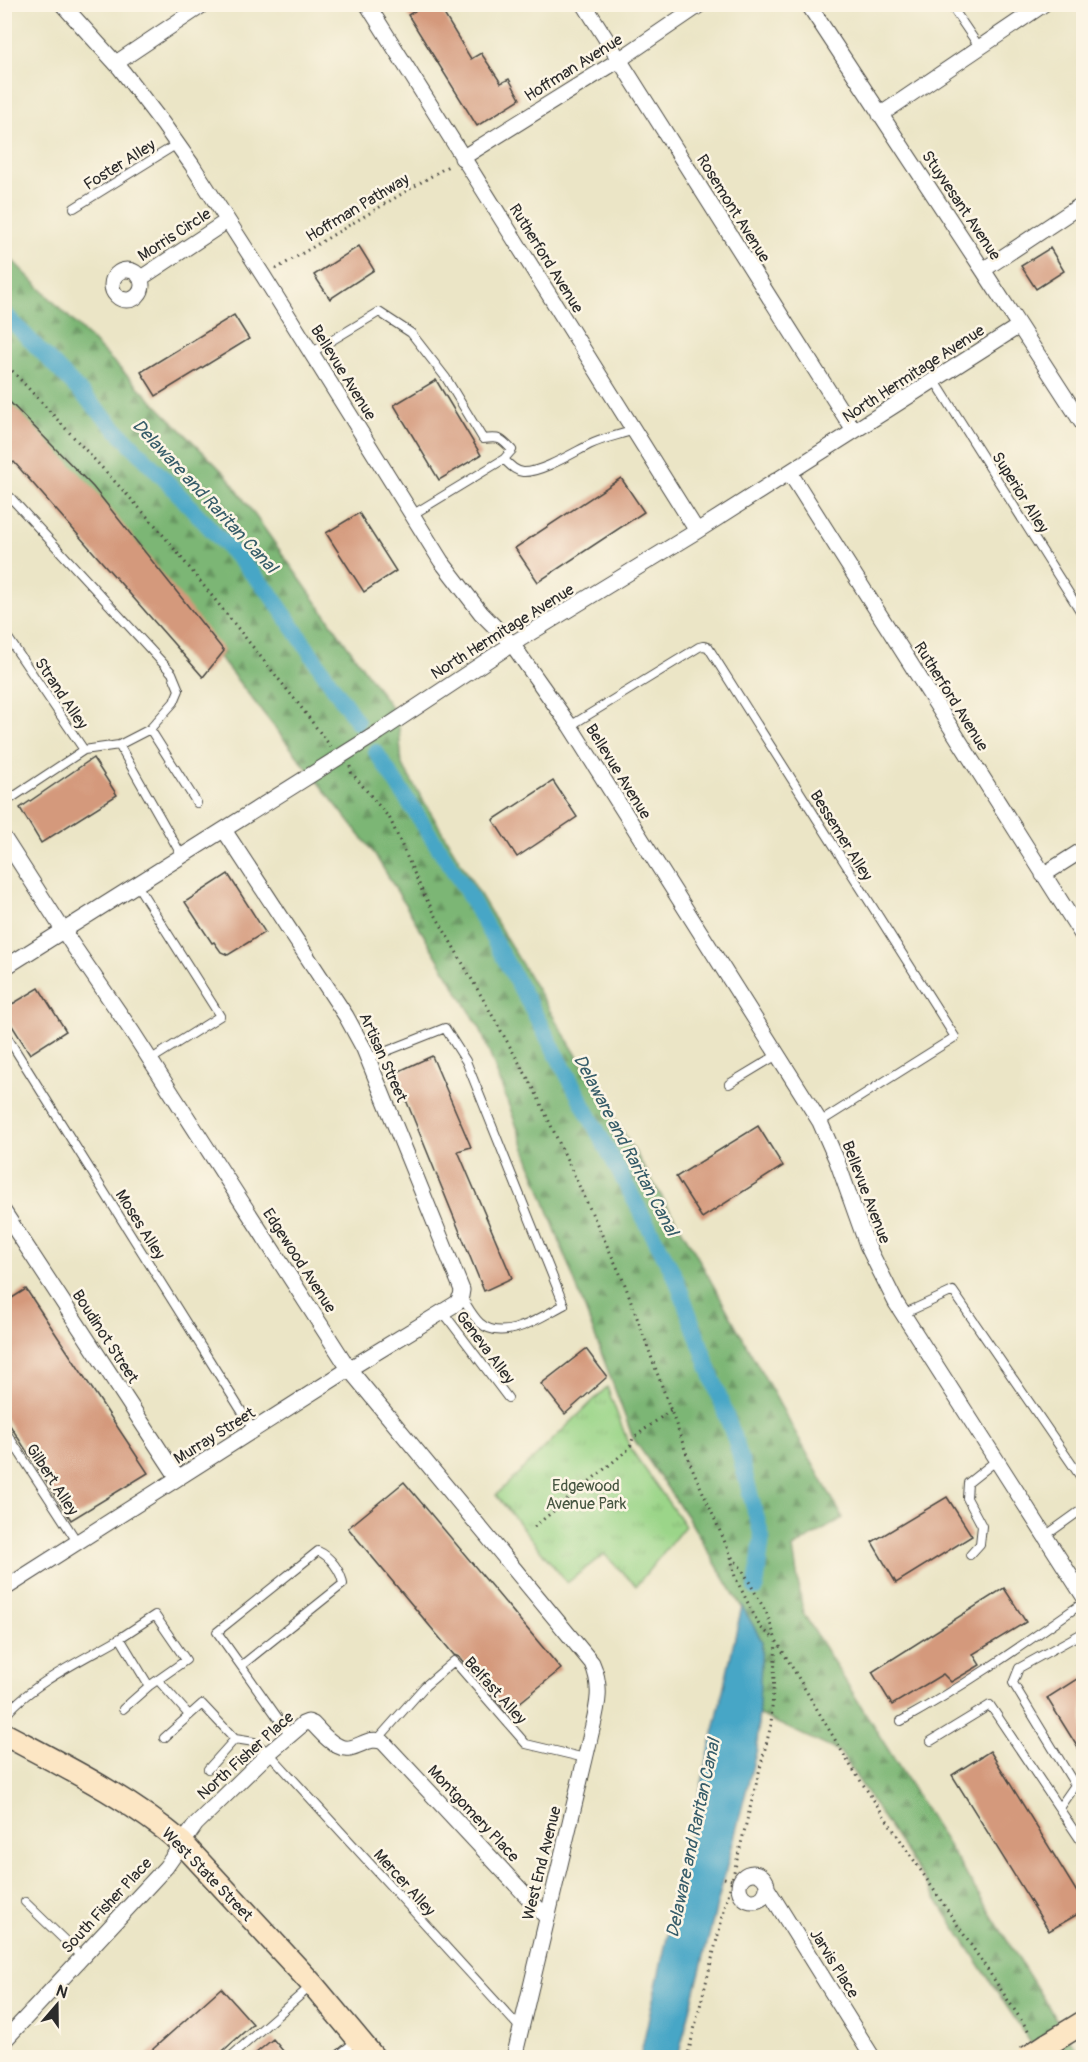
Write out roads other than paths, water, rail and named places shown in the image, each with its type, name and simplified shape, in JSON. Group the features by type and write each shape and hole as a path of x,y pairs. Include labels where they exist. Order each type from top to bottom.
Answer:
{"street":[{"name":"Bellevue Avenue","path":"62,4 116,63 177,144 264,277 460,588 481,614 512,644 570,726 820,1122 880,1274 903,1314 1083,1597"},
{"path":"116,63 204,4"},
{"name":"Rutherford Avenue","path":"367,4 697,531"},
{"name":"Rosemont Avenue","path":"584,4 854,431"},
{"name":"Stuyvesant Avenue","path":"808,4 1083,425"},
{"path":"880,115 1044,4"},
{"name":"Hoffman Avenue","path":"462,158 619,60 691,7"},
{"path":"983,270 1083,203"},
{"name":"Morris Circle","path":"141,278 227,221"},
{"name":"North Hermitage Avenue","path":"4,968 224,830 348,758 379,732 512,644 790,473 1019,326"},
{"name":"Rutherford Avenue","path":"790,473 1083,938"},
{"name":"Artisan Street","path":"224,830 346,1016 367,1059 437,1226 462,1290 461,1296"},
{"name":"Edgewood Avenue","path":"4,838 349,1369 592,1664 598,1677"},
{"path":"1043,874 1083,849"},
{"name":"Boudinot Street","path":"4,1212 178,1479"},
{"path":"443,1312 457,1303 461,1296"},
{"name":"Murray Street","path":"4,1589 349,1369 443,1312"},
{"name":"West End Avenue","path":"514,2058 600,1692 598,1677"},
{"name":"North Fisher Place","path":"182,1843 196,1824 269,1753 303,1724 308,1722 313,1724 340,1748 350,1749 371,1739 378,1739"},
{"name":"West State Street","path":"4,1734 131,1804 158,1822 182,1843 313,1984 374,2058"},
{"name":"Montgomery Place","path":"378,1739 547,1918"},
{"name":"South Fisher Place","path":"4,2041 166,1867 182,1843"},
{"name":"Jarvis Place","path":"736,1881 740,1892 748,1900 762,1897 767,1888 873,2058"},
{"path":"1036,2047 1083,2022"}],"lane":[{"path":"950,4 980,48"},
{"name":"Foster Alley","path":"74,208 177,144"},
{"path":"311,352 379,312 411,333 446,378 483,439 502,439 512,450 504,459 412,515"},
{"name":"Superior Alley","path":"935,381 1083,617"},
{"path":"504,459 508,465 521,472 531,472 591,444 634,430"},
{"path":"4,497 10,497 36,524 172,673 179,690 174,702 150,729 119,745 84,750"},
{"name":"Strand Alley","path":"4,632 84,750 4,802"},
{"name":"Bessemer Alley","path":"570,726 699,647 703,645 708,647 955,1037 820,1122"},
{"path":"150,729 197,803"},
{"path":"119,745 182,856"},
{"path":"137,885 220,1016 150,1060"},
{"path":"367,1059 445,1028 466,1061 564,1305 511,1330 496,1331 481,1324 461,1296"},
{"name":"Moses Alley","path":"4,1032 254,1431"},
{"path":"729,1084 777,1054"},
{"path":"903,1314 954,1290 1083,1482"},
{"name":"Geneva Alley","path":"443,1312 508,1398"},
{"name":"Gilbert Alley","path":"4,1430 78,1543"},
{"path":"970,1555 980,1544 982,1526 967,1498 968,1483 997,1460"},
{"path":"1045,1536 1083,1508"},
{"path":"242,1665 343,1584 342,1575 324,1554 318,1551 217,1632 290,1735"},
{"path":"901,1721 930,1706 1007,1657 1083,1602"},
{"path":"4,1718 17,1704 48,1680 155,1616 186,1660 149,1686 123,1709"},
{"path":"1059,1808 1075,1785 1013,1683 1019,1668 1083,1632"},
{"path":"120,1638 149,1686"},
{"name":"Belfast Alley","path":"378,1739 425,1686 454,1661 526,1744 585,1758"},
{"path":"158,1680 189,1715"},
{"path":"164,1738 202,1704 235,1740 254,1742 269,1753"},
{"path":"931,1741 990,1705 1083,1841"},
{"path":"208,1769 235,1740"},
{"name":"Mercer Alley","path":"269,1753 521,2029"},
{"path":"25,1902 82,1957"},
{"path":"229,2058 313,1984"},
{"path":"335,2058 360,2039"}],"water":[{"path":"742,1606 762,1641 757,1749 678,2057 640,2057"}],"waterway":[{"name":"Delaware and Raritan Canal","path":"4,313 172,487 270,593 357,722"},
{"name":"Delaware and Raritan Canal","path":"376,752 466,890 675,1276 736,1442 762,1537 756,1588"}],"park label":[{"name":"Edgewood Avenue Park","path":"586,1494"}]}
